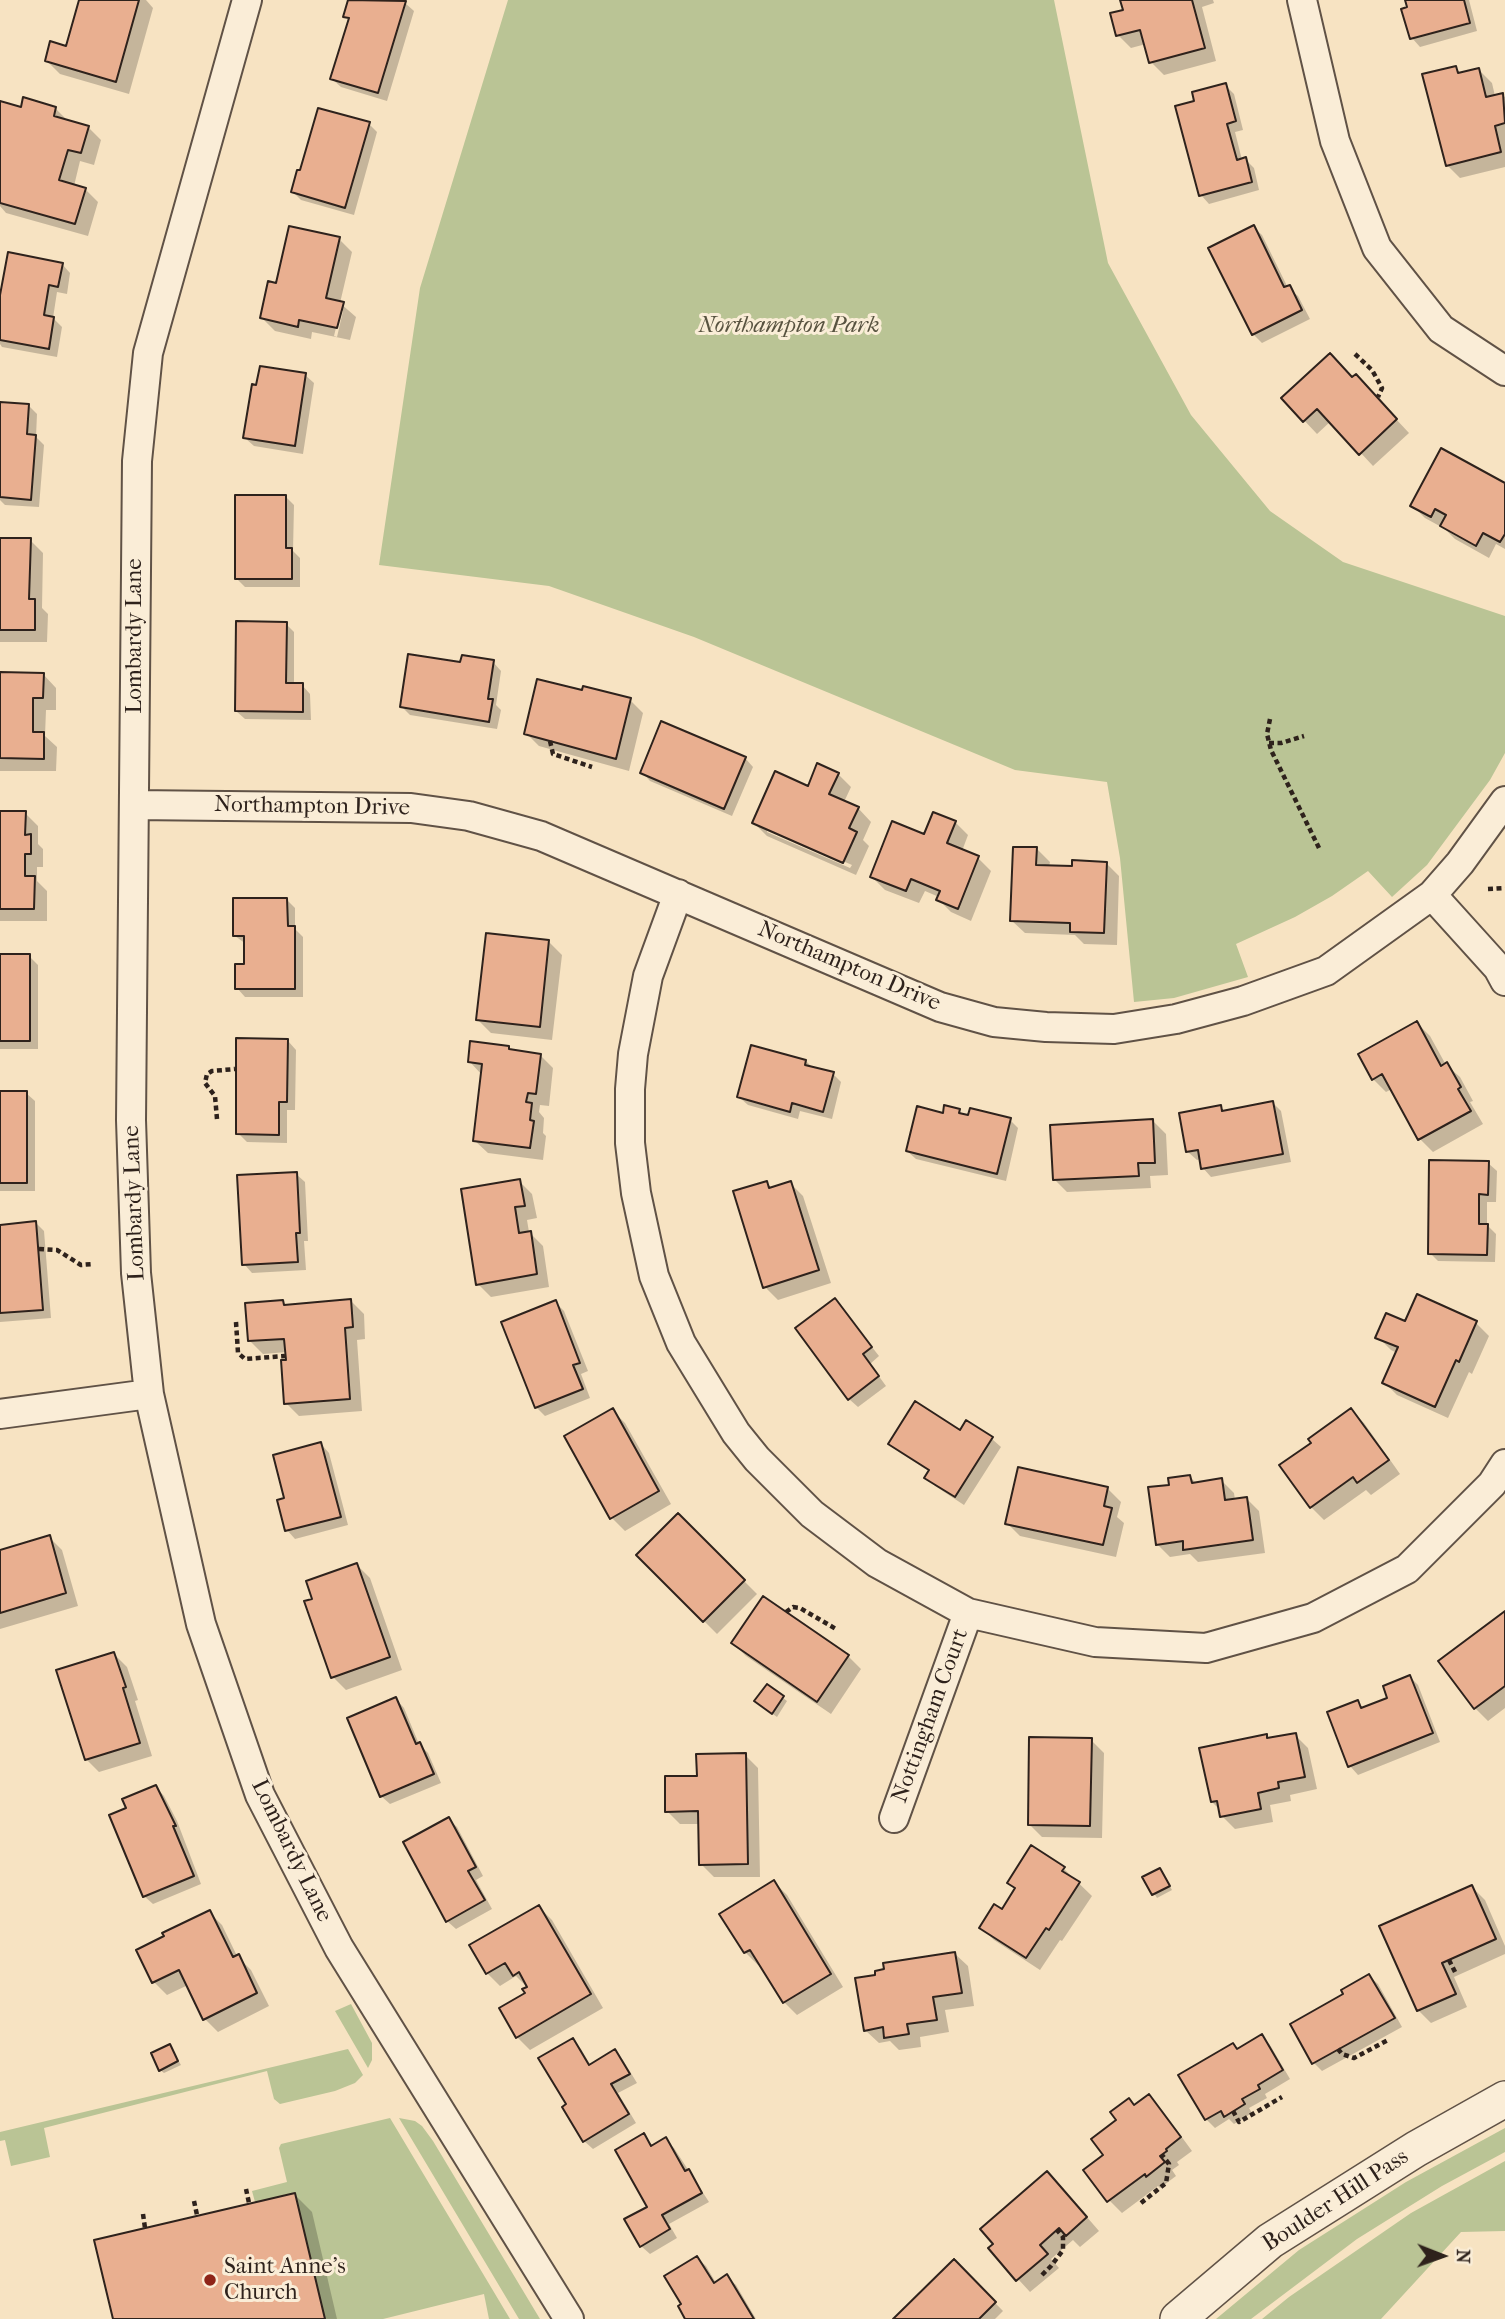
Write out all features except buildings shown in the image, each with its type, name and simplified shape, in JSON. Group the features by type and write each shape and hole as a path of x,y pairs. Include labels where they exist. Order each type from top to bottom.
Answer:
{"street":[{"name":"Lombardy Lane","path":"247,0 148,353 137,461 133,1202 136,1273 149,1394 201,1624 260,1795 340,1948 569,2319"},
{"path":"1302,0 1335,141 1377,248 1441,329 1505,370"},
{"name":"Northampton Drive","path":"134,805 411,808 469,816 541,836 940,1007 994,1022 1114,1029 1176,1019 1230,1005 1326,971 1432,895 1460,863 1505,801"},
{"path":"678,894 648,976 633,1054 630,1090 636,1193 651,1263 666,1310 681,1343 736,1433 791,1494 822,1522 877,1563 968,1613 1096,1642 1206,1648 1313,1618 1408,1569 1492,1484 1505,1464"},
{"path":"1432,895 1498,968 1505,981"},
{"path":"0,1414 149,1394"},
{"name":"Nottingham Court","path":"894,1818 968,1613"},
{"name":"Boulder Hill Pass","path":"1178,2319 1270,2241 1416,2149 1505,2099"}],"path":[{"path":"1355,354 1372,370 1382,388 1378,397"},
{"path":"1269,719 1269,743 1319,848"},
{"path":"1269,743 1281,743 1304,736"},
{"path":"550,741 553,754 592,767"},
{"path":"1488,889 1505,888"},
{"path":"217,1119 215,1096 205,1083 206,1073 235,1069"},
{"path":"39,1250 57,1250 81,1265 93,1264"},
{"path":"236,1322 238,1353 245,1359 285,1356"},
{"path":"786,1612 793,1607 800,1608 836,1629"},
{"path":"1449,1960 1456,1975"},
{"path":"1338,2049 1342,2054 1354,2058 1388,2040"},
{"path":"1233,2111 1239,2122 1282,2097"},
{"path":"1141,2203 1166,2182 1169,2164 1162,2155"},
{"path":"246,2189 249,2203"},
{"path":"194,2201 197,2215"},
{"path":"143,2214 145,2228"},
{"path":"1042,2275 1063,2250 1063,2237 1057,2230"}],"green space":[{"name":"Northampton Park","path":"508,0 1054,0 1108,263 1191,415 1270,511 1343,562 1505,616 1505,753 1490,780 1427,865 1392,897 1368,871 1295,917 1236,944 1248,977 1174,998 1134,1002 1120,858 1107,782 1015,770 694,637 549,586 379,565 420,288"},
{"path":"351,2004 372,2043 372,2060 368,2068 335,2011"},
{"path":"348,2049 363,2075 355,2083 335,2091 280,2104 274,2099 267,2071 44,2128 50,2157 11,2166 5,2140 0,2141 0,2132"},
{"path":"390,2118 510,2319 489,2319 484,2294 383,2319 325,2319 295,2193 255,2202 252,2191 287,2182 279,2148 281,2144"},
{"path":"399,2118 415,2121 433,2141 540,2319 519,2319"},
{"path":"1505,2128 1505,2152 1442,2186 1357,2239 1251,2319 1216,2319 1299,2250 1406,2182"},
{"path":"1505,2161 1505,2231 1461,2232 1381,2319 1262,2319 1289,2297 1411,2213"}],"place":[{"name":"Saint Anne's Church","path":"210,2280"}]}
